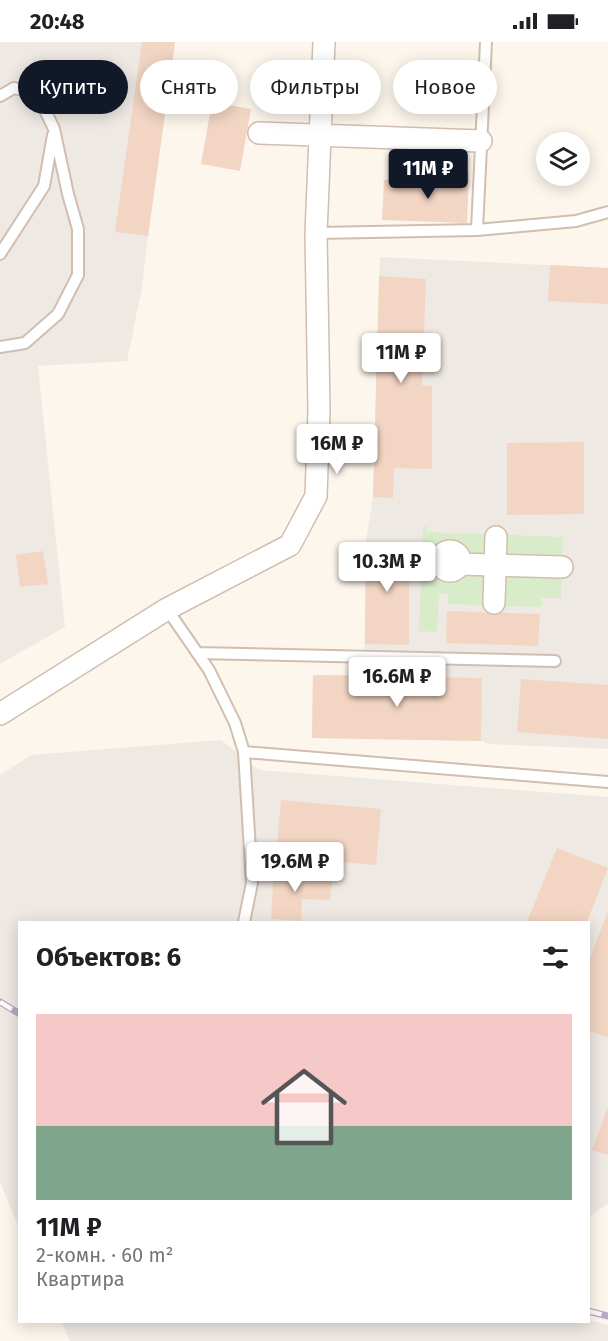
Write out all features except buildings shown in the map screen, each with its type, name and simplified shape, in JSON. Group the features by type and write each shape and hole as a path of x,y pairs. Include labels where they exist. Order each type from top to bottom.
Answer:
{"street":[{"path":"0,714 167,609 290,544 316,496 319,410 316,233 324,42"},
{"path":"259,132 481,141"},
{"path":"494,603 496,537"},
{"path":"455,550 495,566 562,567"}],"lane":[{"path":"477,230 486,42"},
{"path":"0,96 14,88 37,93 54,129 78,229 78,275 58,314 25,343 0,347"},
{"path":"0,254 44,186 54,129"},
{"path":"316,233 477,230 576,221 608,212"},
{"path":"167,609 209,670 235,723 244,752 252,883 244,921"},
{"path":"197,652 555,661"},
{"path":"244,752 608,782"}],"shaded area":[{"path":"0,42 175,42 172,60 140,60 140,114 165,114 142,287 127,361 38,366 65,627 0,664"},
{"path":"380,257 608,268 608,749 489,744 481,741 312,738 313,675 364,675 366,542 373,497"},
{"path":"221,740 259,770 608,797 608,1204 590,1217 590,921 18,921 18,1226 0,1182 0,775 31,755"},
{"path":"590,1320 608,1325 608,1341 70,1341 61,1323 590,1323"}],"green space":[{"path":"423,526 427,527 427,532 563,537 561,598 541,598 541,607 448,604 448,594 439,594 437,632 419,631"}],"railway":[{"path":"0,1002 18,1013"},
{"path":"590,1312 608,1316"}]}
